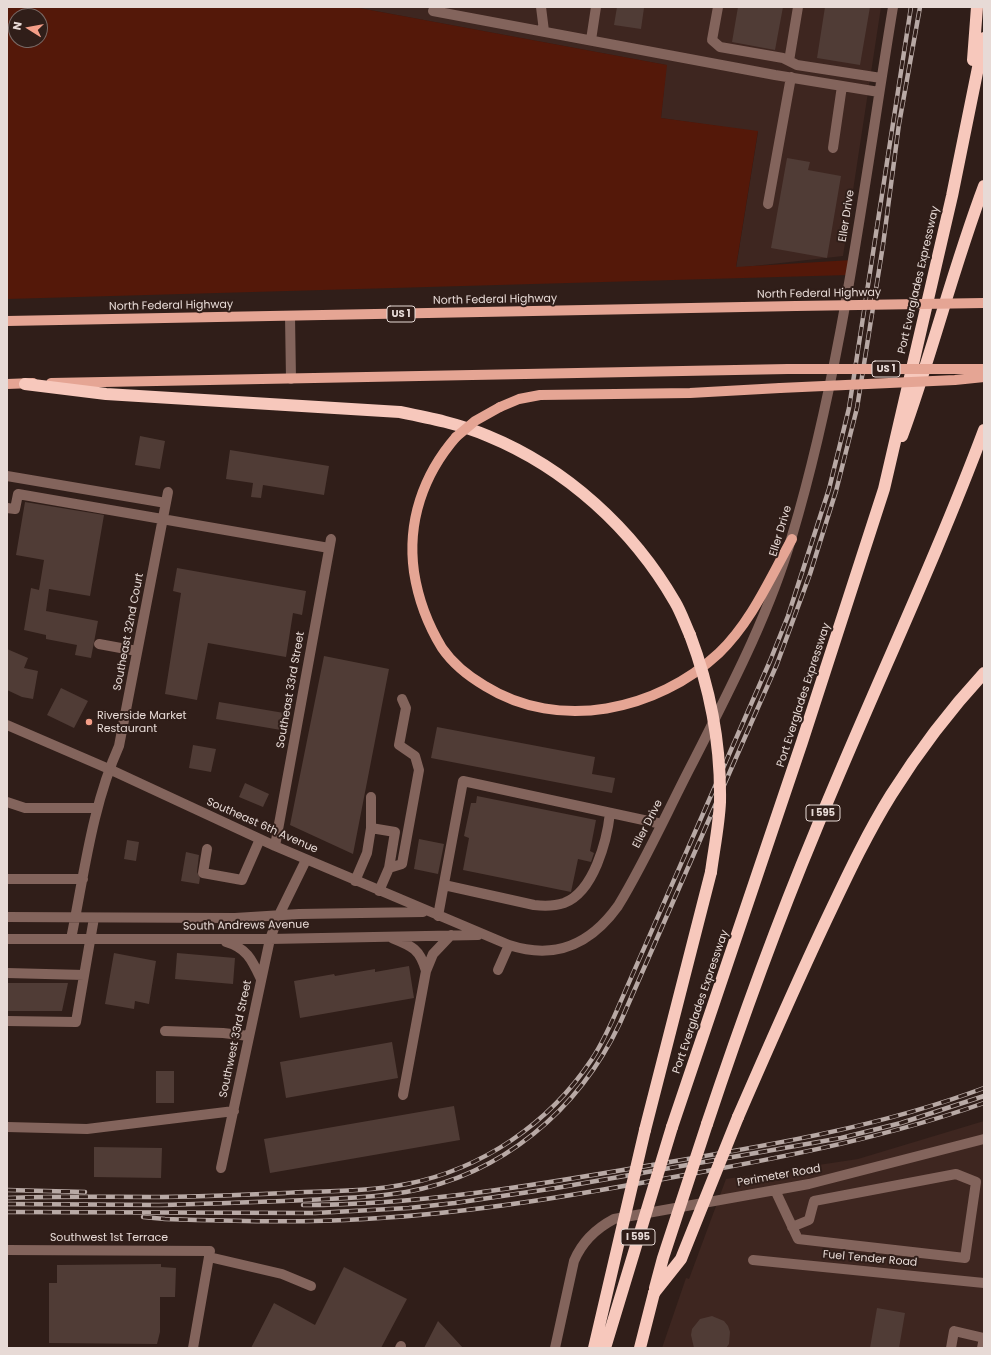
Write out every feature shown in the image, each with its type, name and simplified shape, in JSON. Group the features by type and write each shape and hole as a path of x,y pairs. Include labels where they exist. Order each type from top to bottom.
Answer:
{"highway":[{"path":"966,131 977,7"},
{"name":"Port Everglades Expressway","path":"605,1348 672,1127 802,742 884,488 966,131 984,38"},
{"path":"884,488 918,391 947,292 984,186"},
{"path":"25,384 106,394 400,412 447,422 488,436 529,456 593,501 649,562 676,603 700,662 716,732 720,803 711,872 645,1130 594,1348"},
{"path":"955,508 984,430"},
{"path":"955,508 984,450"},
{"name":"I 595","path":"640,1348 663,1258 748,1003 785,904 847,756 955,508"},
{"path":"654,1293 681,1259 738,1117 791,996 868,836 890,796 916,757 942,721 984,673"}],"main road":[{"name":"North Federal Highway","path":"7,321 984,303"},
{"name":"US 1","path":"7,384 788,369 984,368"},
{"path":"792,539 753,610 743,625 720,652 690,675 659,694 631,703 585,712 558,711 518,702 480,684 450,658 435,634 418,592 412,548 417,507 432,470 456,437 475,421 500,407 529,396 551,394 684,394 955,380 984,377"}],"street":[{"path":"541,7 544,31"},
{"path":"591,40 596,7"},
{"path":"718,7 712,40 720,47 783,58 797,65 881,78"},
{"path":"789,61 798,7"},
{"name":"Eller Drive","path":"509,945 528,951 548,951 571,946 589,936 611,916 618,906 662,824 749,650 774,590 792,539 814,457 826,403 849,275 893,7"},
{"path":"433,12 879,92"},
{"path":"768,204 791,77"},
{"path":"833,148 842,86"},
{"path":"290,316 291,379"},
{"path":"7,476 166,503"},
{"name":"Southeast 32nd Court","path":"71,939 97,808 109,769 119,746 168,492"},
{"path":"7,508 15,509 18,494 163,520"},
{"name":"Southeast 33rd Street","path":"163,520 330,544 275,846"},
{"path":"98,644 137,651"},
{"path":"389,868 402,864 419,770 415,756 399,745 406,708 402,699"},
{"name":"Southeast 6th Avenue","path":"7,725 109,769 306,860 509,945"},
{"path":"438,916 463,781 662,824"},
{"path":"355,881 367,852 370,828 371,797"},
{"path":"7,802 25,808 97,808"},
{"path":"444,886 534,905 544,906 565,902 580,892 593,874 608,834 610,813"},
{"path":"370,828 395,832 389,868 379,891"},
{"path":"207,849 203,873 242,880 260,839"},
{"name":"Southwest 33rd Street","path":"222,1168 270,938 279,915 306,860"},
{"path":"7,879 83,879"},
{"name":"South Andrews Avenue","path":"7,917 235,918 279,915 428,912"},
{"path":"7,1020 76,1022 94,918"},
{"path":"386,935 414,949 423,959 426,971"},
{"name":"South Andrews Avenue","path":"7,939 216,939 386,935 484,935"},
{"path":"403,1095 426,971 433,954 451,935"},
{"path":"216,939 236,945 244,950 261,979"},
{"path":"498,970 509,945"},
{"path":"7,974 84,975"},
{"path":"165,1031 223,1033 249,1036"},
{"path":"7,1126 87,1129 234,1111"},
{"name":"Perimeter Road","path":"555,1348 570,1273 578,1251 598,1228 614,1219 623,1216 775,1190 850,1174 984,1139"},
{"path":"775,1190 792,1227 798,1240 965,1258 976,1182 956,1174 814,1201 809,1220 792,1227"},
{"name":"Southwest 1st Terrace","path":"7,1250 209,1254 282,1274 311,1286"},
{"path":"193,1348 209,1254"},
{"name":"Fuel Tender Road","path":"753,1260 984,1282"},
{"path":"951,1348 954,1331 984,1338 982,1348"}],"shaded area":[{"path":"7,7 354,7 667,65 661,118 758,131 736,267 852,260 849,275 7,299"},
{"path":"354,7 881,7 843,256 736,268 758,132 661,118 666,65"},
{"path":"984,1121 984,1348 662,1348 686,1278 689,1279 726,1179 858,1159"}],"building":[{"path":"617,7 644,8 641,29 614,25"},
{"path":"738,7 783,7 775,50 732,42"},
{"path":"825,7 870,7 860,65 817,58"},
{"path":"787,158 810,162 808,170 841,176 827,258 771,248"},
{"path":"140,436 165,441 160,469 135,465"},
{"path":"230,450 329,466 324,495 263,485 261,498 251,497 253,483 226,479"},
{"path":"25,502 104,515 90,596 49,589 46,611 98,621 91,658 75,655 77,645 46,639 46,635 24,630 31,588 39,590 44,560 16,555"},
{"path":"177,568 306,591 302,615 293,613 286,657 208,643 197,700 165,694 181,593 173,591"},
{"path":"7,649 28,658 24,668 38,671 33,699 22,697 7,690"},
{"path":"324,656 389,669 353,854 290,825"},
{"path":"61,688 88,701 74,728 47,715"},
{"path":"219,702 284,713 281,730 216,719"},
{"path":"437,727 595,757 592,774 615,778 612,793 431,758"},
{"path":"193,745 216,749 211,772 189,768"},
{"path":"245,783 269,794 263,807 239,797"},
{"path":"477,796 596,820 590,851 594,853 591,862 578,859 571,892 463,870 469,838 464,836 471,803 476,803"},
{"path":"419,839 444,844 438,874 414,869"},
{"path":"127,840 139,842 136,861 124,859"},
{"path":"186,852 199,855 197,872 200,878 199,884 181,881"},
{"path":"114,953 156,961 149,1004 135,1001 134,1009 105,1004"},
{"path":"177,953 235,958 233,984 175,979"},
{"path":"409,966 414,998 300,1018 294,981 334,974 335,976 375,969 375,972"},
{"path":"7,983 68,983 62,1011 7,1011"},
{"path":"392,1042 398,1078 286,1098 280,1062"},
{"path":"156,1071 174,1071 174,1103 156,1103"},
{"path":"454,1106 460,1140 270,1173 264,1139"},
{"path":"94,1147 162,1148 161,1178 94,1177"},
{"path":"161,1264 161,1267 176,1268 175,1297 160,1297 160,1332 157,1344 49,1343 49,1283 57,1283 57,1265"},
{"path":"344,1267 407,1299 381,1348 251,1348 274,1303 315,1325"},
{"path":"877,1308 905,1313 899,1348 870,1348"},
{"path":"712,1316 724,1321 728,1326 730,1332 729,1344 726,1348 694,1348 691,1335 692,1329 700,1319"},
{"path":"438,1321 453,1337 463,1348 424,1348"}],"railway":[{"path":"7,1198 218,1196 361,1190 407,1184 435,1177 462,1167 487,1155 512,1140 556,1104 575,1082 592,1059 611,1025 770,661 788,616 829,489 849,408 911,7"},
{"path":"159,1205 369,1197 406,1192 441,1183 474,1171 505,1154 534,1134 560,1110 583,1084 603,1055 620,1023 777,664 810,574 836,491 857,408 883,245 899,124 920,7"},
{"path":"303,1205 391,1202 435,1198 565,1180 694,1158 778,1143 861,1125 944,1102 984,1088"},
{"path":"7,1212 315,1213 409,1208 455,1203 556,1188 841,1138 901,1123 984,1096"},
{"path":"143,1217 165,1219 315,1221 407,1216 490,1207 614,1188 805,1152 877,1135 949,1115 984,1103"},
{"path":"7,1190 85,1192"},
{"path":"7,1204 165,1205"}],"place":[{"name":"Riverside Market Restaurant","path":"89,722"}]}
